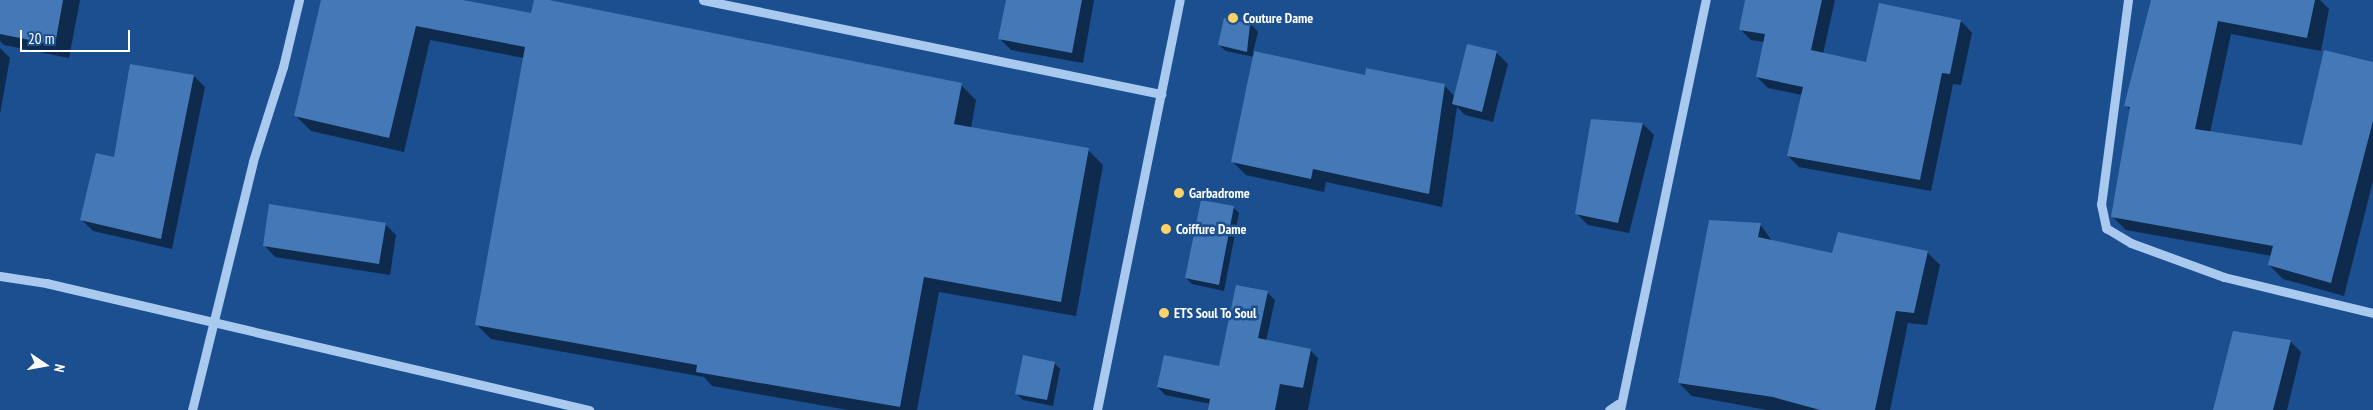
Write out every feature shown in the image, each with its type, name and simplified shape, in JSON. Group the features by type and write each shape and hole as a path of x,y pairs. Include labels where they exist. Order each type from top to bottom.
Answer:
{"street":[{"path":"192,410 211,321 299,0"},
{"path":"703,0 1161,94"},
{"path":"1098,410 1180,0"},
{"path":"1609,410 1619,407 1706,0"},
{"path":"2128,0 2102,194 2106,228 2131,243 2224,277 2373,313"},
{"path":"0,276 211,321 589,410"}],"building":[{"path":"0,0 63,0 55,45 0,34"},
{"path":"321,0 463,0 531,13 534,0 549,0 962,83 954,124 1089,148 1061,302 924,277 900,407 696,372 697,365 475,325 525,47 416,26 389,138 294,116"},
{"path":"1006,0 1082,0 1072,53 998,39"},
{"path":"1745,0 1822,0 1811,50 1866,62 1879,3 1961,20 1950,74 1942,73 1920,180 1787,156 1803,87 1756,77 1765,34 1739,30"},
{"path":"2151,0 2315,0 2307,38 2218,21 2195,129 2302,145 2324,50 2373,62 2373,121 2331,283 2268,265 2273,246 2111,217 2130,107 2124,106"},
{"path":"1224,18 1250,24 1247,52 1218,45"},
{"path":"1467,44 1497,51 1482,112 1452,104"},
{"path":"1254,51 1365,75 1366,68 1445,84 1429,194 1313,169 1311,179 1231,162"},
{"path":"130,64 194,75 161,239 80,220 96,153 114,157"},
{"path":"1591,119 1643,123 1618,223 1575,214"},
{"path":"1201,200 1234,206 1219,285 1185,278"},
{"path":"269,204 386,223 379,264 263,246"},
{"path":"1709,220 1761,223 1758,237 1832,253 1838,232 1928,251 1914,313 1896,311 1875,410 1820,410 1773,397 1678,383"},
{"path":"1236,285 1268,291 1258,338 1311,349 1303,388 1280,384 1275,410 1208,410 1210,399 1157,387 1164,355 1219,366"},
{"path":"2233,331 2291,340 2273,410 2213,410"},
{"path":"1023,355 1055,362 1047,400 1015,394"}],"place":[{"name":"Couture Dame","path":"1233,18"},
{"name":"Garbadrome","path":"1179,193"},
{"name":"Coiffure Dame","path":"1166,229"},
{"name":"ETS Soul To Soul","path":"1164,313"}]}
